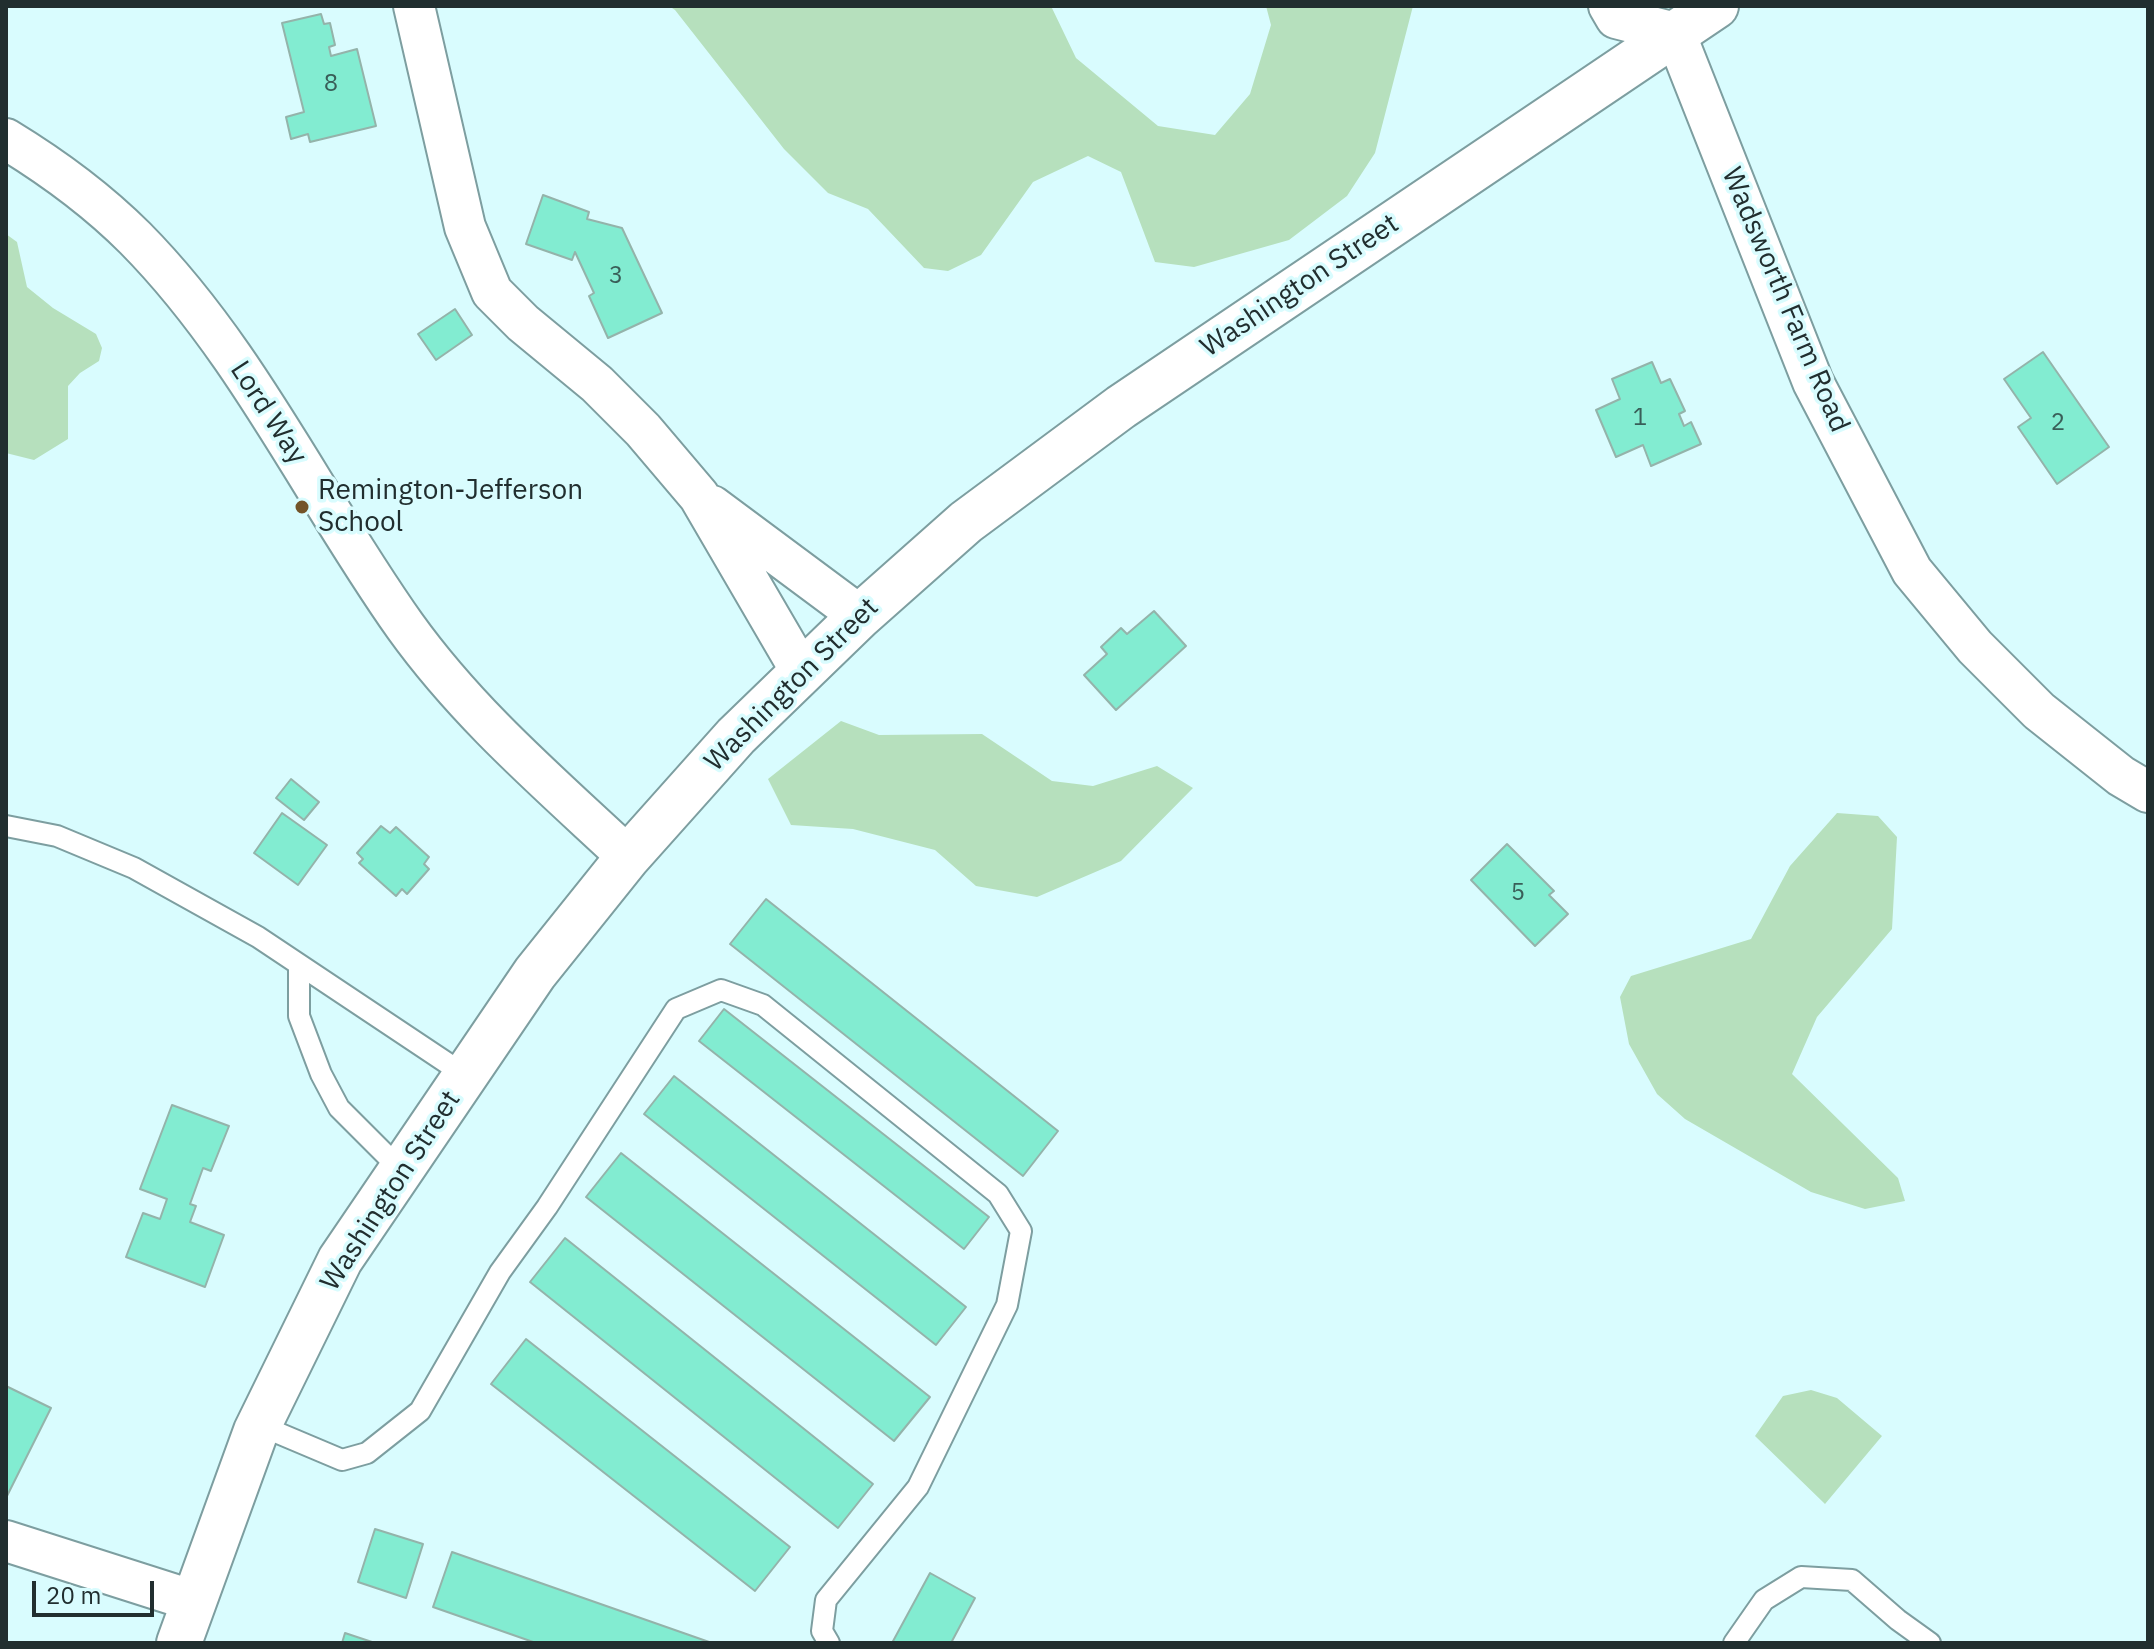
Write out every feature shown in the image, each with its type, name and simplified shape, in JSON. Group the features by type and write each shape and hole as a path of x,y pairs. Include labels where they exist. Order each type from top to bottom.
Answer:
{"main road":[{"name":"Washington Street","path":"179,1643 259,1425 340,1260 535,973 628,857 736,736 860,616 966,522 1121,407 1678,20 1716,6"}],"street":[{"path":"414,6 458,203 477,261 492,292 523,323 597,384 643,430 699,496 801,671"},
{"path":"1609,6 1616,18 1678,20"},
{"name":"Wadsworth Farm Road","path":"1678,20 1813,382 1912,571 1975,647 2039,711 2121,776 2148,792"},
{"name":"Lord Way","path":"6,139 70,182 106,211 165,271 217,335 379,586 430,659 487,726 628,857"},
{"path":"699,496 860,616"},
{"path":"6,1541 194,1601"}],"lane":[{"path":"6,826 57,836 134,868 258,937 465,1075"},
{"path":"299,965 299,1016 321,1074 339,1108 401,1170"},
{"path":"259,1425 342,1460 367,1453 420,1411 500,1272 547,1207 676,1009 721,990 763,1005 998,1194 1021,1231 1007,1305 918,1487 826,1600 822,1631 829,1643"},
{"path":"1734,1643 1764,1600 1801,1577 1852,1580 1930,1643"}],"green space":[{"path":"669,6 1051,6 1076,58 1158,126 1215,135 1250,94 1271,25 1266,6 1413,6 1375,153 1347,196 1289,240 1194,267 1155,262 1121,172 1088,156 1033,182 981,255 948,271 924,268 868,209 828,193 784,149"},
{"path":"6,234 17,242 27,287 53,308 96,334 102,348 99,361 80,373 68,386 68,439 34,460 6,453"},
{"path":"841,721 879,735 982,734 1052,781 1093,786 1157,766 1193,788 1121,861 1037,897 976,886 935,850 853,829 791,825 768,779"},
{"path":"1837,813 1878,816 1897,837 1892,929 1817,1017 1792,1074 1898,1178 1905,1201 1865,1209 1811,1192 1685,1119 1657,1094 1629,1044 1620,997 1631,976 1751,939 1790,866"},
{"path":"1811,1390 1837,1398 1882,1436 1825,1504 1755,1436 1783,1396"}],"building":[{"path":"321,14 324,24 330,23 335,45 329,47 331,56 357,49 376,126 310,142 308,134 291,139 286,117 304,112 282,23"},
{"path":"543,195 589,212 587,219 622,228 662,313 608,338 589,296 594,293 575,252 572,260 526,244"},
{"path":"455,309 472,335 436,360 418,334"},
{"path":"2043,352 2109,447 2057,484 2018,427 2031,418 2004,379"},
{"path":"1652,362 1661,383 1670,379 1685,411 1679,414 1684,426 1691,422 1701,444 1651,466 1643,445 1616,457 1596,410 1620,399 1612,379"},
{"path":"1154,611 1186,646 1116,710 1084,675 1107,654 1101,647 1121,628 1127,634"},
{"path":"291,779 319,802 304,820 276,798"},
{"path":"282,813 327,845 298,885 254,853"},
{"path":"381,826 390,833 396,827 429,857 424,864 429,869 407,894 402,889 396,896 359,863 363,859 357,853"},
{"path":"1507,844 1554,891 1549,895 1568,914 1535,946 1471,880"},
{"path":"766,899 1058,1131 1023,1176 730,944"},
{"path":"724,1009 989,1217 964,1249 699,1041"},
{"path":"674,1076 966,1307 936,1345 644,1114"},
{"path":"172,1105 229,1126 211,1171 203,1168 190,1204 196,1206 190,1222 224,1235 205,1287 126,1257 143,1213 160,1219 167,1199 140,1189"},
{"path":"621,1153 930,1397 894,1441 586,1197"},
{"path":"565,1238 873,1484 838,1528 530,1282"},
{"path":"526,1339 790,1547 755,1591 491,1384"},
{"path":"6,1386 51,1408 7,1496 6,1495"},
{"path":"375,1529 423,1544 406,1598 358,1582"},
{"path":"452,1552 712,1643 536,1643 433,1607"},
{"path":"930,1573 975,1598 951,1643 892,1643"},
{"path":"345,1633 375,1643 342,1643"}],"place":[{"name":"Remington-Jefferson School","path":"302,507"}]}
